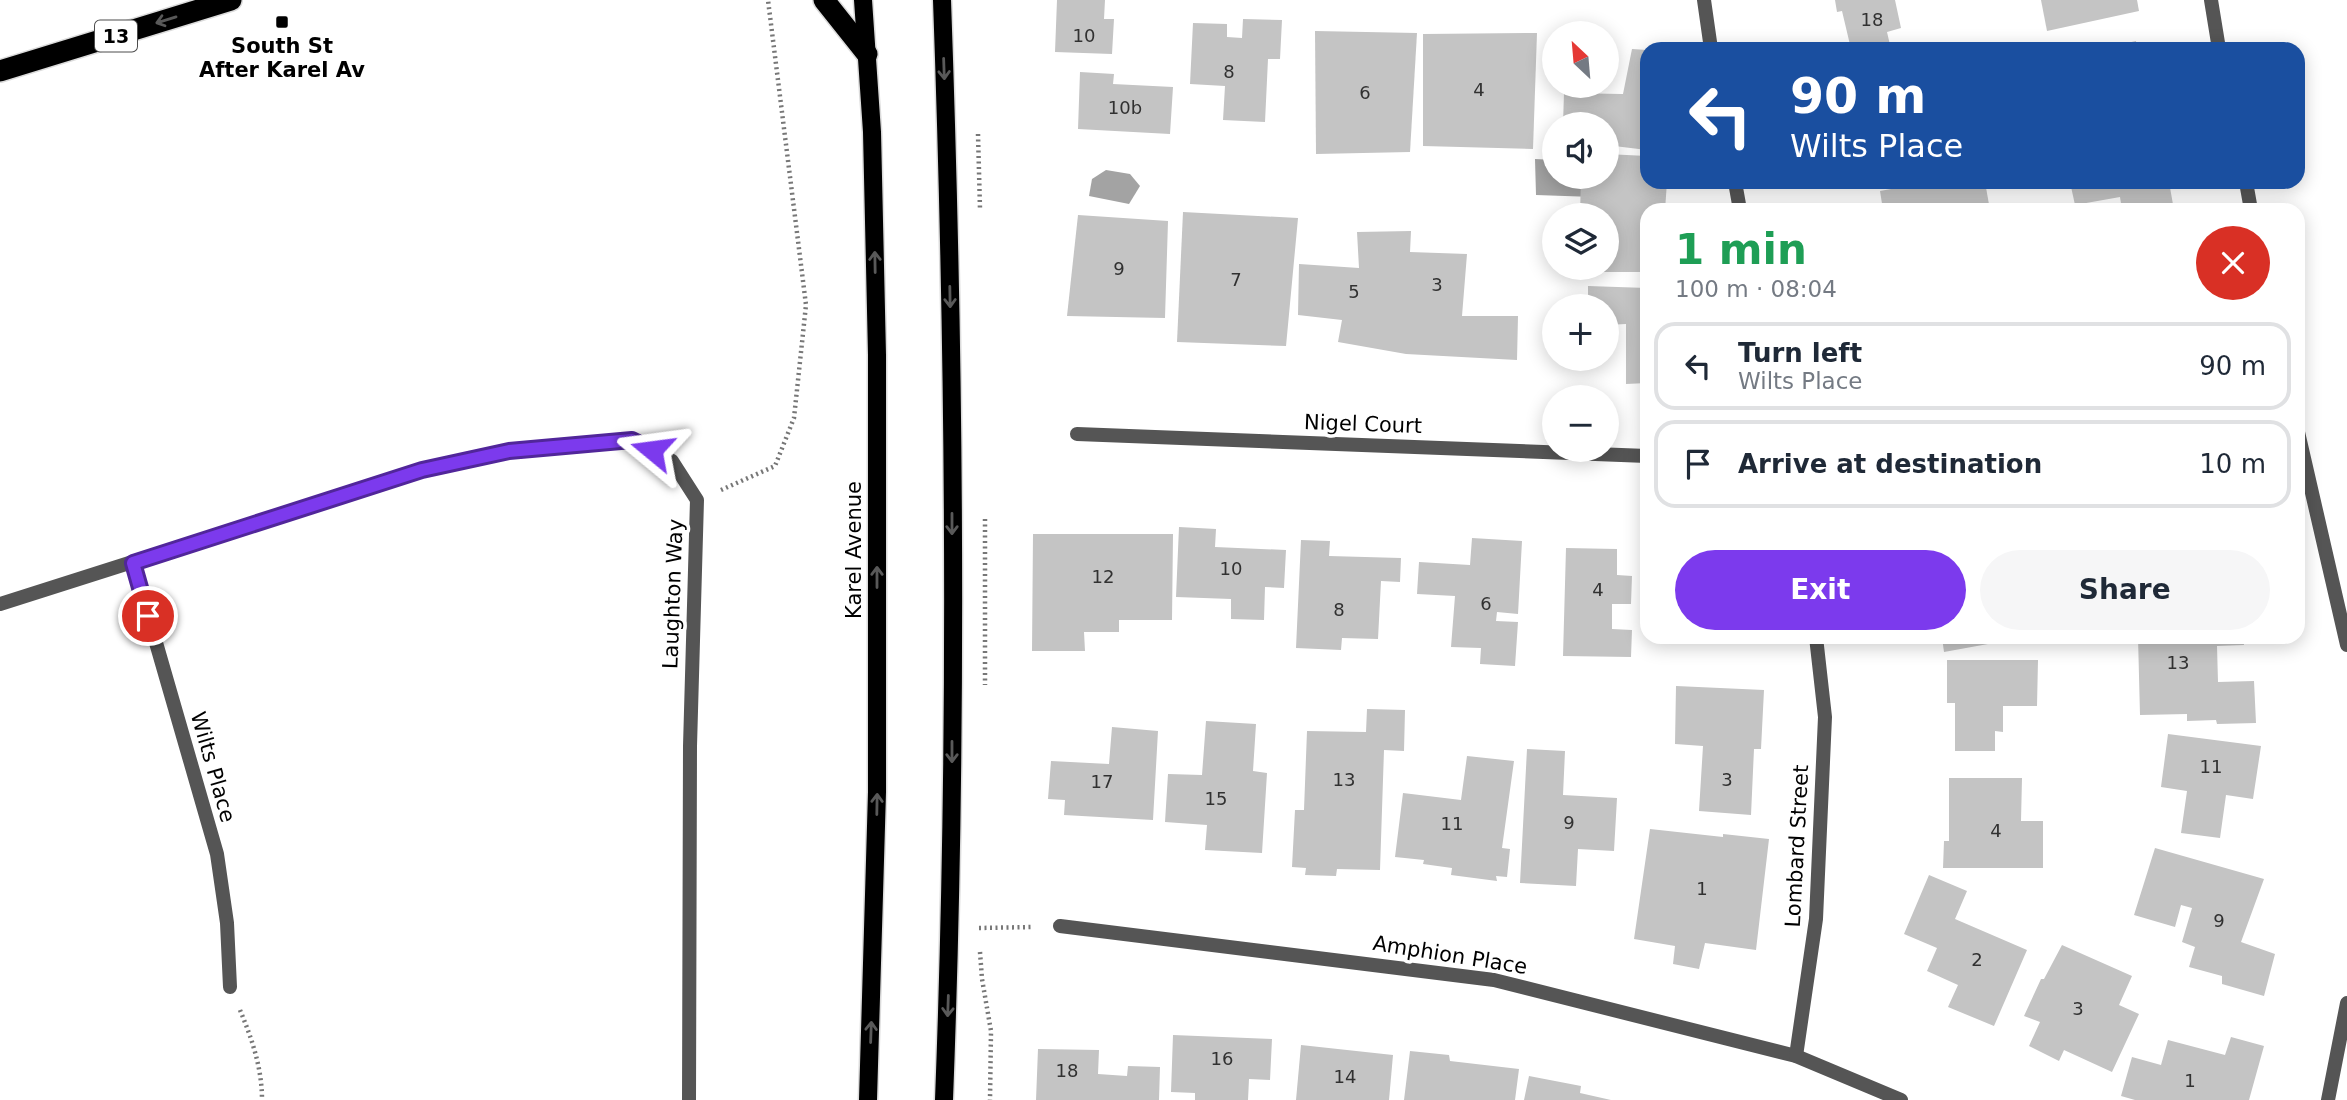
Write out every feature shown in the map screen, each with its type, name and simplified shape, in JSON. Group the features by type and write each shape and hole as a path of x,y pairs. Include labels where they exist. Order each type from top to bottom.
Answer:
{"highway":[{"name":"13","path":"0,71 231,0"},
{"path":"824,0 867,54"}],"main road":[{"name":"Karel Avenue","path":"863,0 872,132 877,355 877,792 868,1100"},
{"path":"942,0 950,300 953,642 950,937 944,1100"}],"street":[{"path":"1704,0 1710,42"},
{"path":"2211,0 2218,42"},
{"name":"Nigel Court","path":"1077,434 1640,456"},
{"name":"Laughton Way","path":"0,604 422,470 509,451 632,440 672,461 697,499 690,746 688,1100"},
{"path":"2305,462 2347,645"},
{"name":"Wilts Place","path":"133,563 217,854 228,923 230,987"},
{"name":"Lombard Street","path":"1796,1056 1816,919 1825,717 1817,644"},
{"name":"Amphion Place","path":"1060,926 1494,980 1796,1056 1901,1100"},
{"path":"2328,1100 2347,1003"}],"path":[{"path":"697,499 775,466 794,418 806,305 768,0"},
{"path":"979,928 1060,926"},
{"path":"230,987 253,1041 262,1081 262,1100"}],"shaded area":[{"path":"1535,159 1542,159 1542,189 1596,189 1594,197 1536,195"},
{"path":"1106,170 1130,174 1140,186 1129,204 1089,196 1092,179"}],"building":[{"path":"1057,0 1105,0 1104,19 1114,19 1112,54 1055,52"},
{"path":"1835,0 1895,0 1901,28 1887,32 1889,42 1849,42 1842,11 1837,12"},
{"path":"2041,0 2137,0 2139,11 2047,31"},
{"path":"1243,19 1282,20 1280,59 1268,59 1265,122 1223,120 1225,86 1190,84 1193,23 1227,24 1227,37 1242,38"},
{"path":"1315,31 1417,33 1410,152 1316,154"},
{"path":"1537,33 1533,149 1423,146 1423,34"},
{"path":"1632,49 1640,50 1640,149 1619,147 1619,112 1563,112 1564,98 1619,98 1619,94 1623,94"},
{"path":"1080,72 1114,74 1113,84 1173,87 1170,134 1078,129"},
{"path":"1619,155 1640,156 1640,189 1666,189 1666,203 1640,203 1640,272 1619,272 1619,203 1580,203 1581,189 1619,189"},
{"path":"1986,189 1989,203 1882,203 1880,191"},
{"path":"2072,189 2170,189 2173,203 2121,203 2120,197 2075,203"},
{"path":"1183,212 1298,218 1286,346 1177,342"},
{"path":"1078,215 1168,221 1165,318 1067,316"},
{"path":"1411,231 1410,252 1467,254 1462,316 1518,316 1517,360 1406,354 1338,342 1342,320 1298,315 1299,264 1359,268 1357,232"},
{"path":"1588,286 1640,288 1640,383 1626,384 1626,324 1619,324 1619,294 1588,294"},
{"path":"1179,527 1216,529 1215,547 1286,550 1284,588 1265,587 1264,620 1231,619 1231,599 1176,597"},
{"path":"1033,534 1173,534 1172,620 1119,620 1119,632 1084,632 1085,651 1032,651"},
{"path":"1472,538 1522,541 1518,614 1497,612 1496,621 1518,622 1515,666 1480,664 1481,648 1451,647 1455,596 1417,594 1419,562 1470,565"},
{"path":"1301,540 1330,541 1329,556 1401,558 1400,582 1381,581 1378,639 1342,638 1341,650 1296,648"},
{"path":"1566,548 1617,549 1617,575 1632,576 1631,604 1612,604 1612,629 1632,630 1631,657 1563,656"},
{"path":"1943,644 1988,644 1944,652"},
{"path":"2138,644 2244,644 2217,646 2218,682 2254,681 2256,723 2217,724 2216,720 2187,721 2187,714 2140,715"},
{"path":"1947,660 2038,660 2037,706 2003,706 2003,732 1995,731 1995,751 1955,751 1955,703 1947,703"},
{"path":"1676,686 1764,690 1761,749 1754,749 1751,815 1699,811 1703,746 1675,744"},
{"path":"1367,709 1405,710 1404,751 1384,750 1380,870 1337,869 1336,876 1305,875 1306,868 1292,867 1295,810 1304,810 1307,731 1366,732"},
{"path":"1206,721 1256,724 1253,771 1267,773 1262,853 1205,850 1207,825 1165,822 1168,774 1202,775"},
{"path":"1112,727 1158,731 1153,820 1064,815 1065,800 1048,799 1051,761 1109,764"},
{"path":"2168,734 2261,746 2253,799 2226,795 2220,838 2181,833 2187,791 2161,787"},
{"path":"1527,749 1565,751 1563,795 1617,798 1614,851 1578,849 1576,886 1520,883"},
{"path":"1467,756 1514,761 1502,848 1510,849 1507,877 1496,876 1497,881 1451,875 1452,868 1423,864 1424,860 1395,857 1403,793 1461,800"},
{"path":"1949,778 2022,778 2021,821 2043,821 2043,868 1943,868 1944,841 1949,841"},
{"path":"1650,829 1769,839 1756,950 1705,943 1699,969 1673,964 1675,946 1634,939"},
{"path":"2155,848 2264,879 2241,942 2275,954 2264,996 2222,984 2222,976 2189,967 2195,947 2182,942 2192,908 2181,905 2175,927 2134,915"},
{"path":"1929,875 1967,891 1955,919 2027,950 1994,1026 1948,1007 1958,985 1927,971 1937,948 1904,934"},
{"path":"2062,945 2132,976 2119,1005 2139,1014 2112,1072 2064,1050 2059,1061 2029,1046 2040,1022 2024,1016 2041,979 2044,979"},
{"path":"1173,1035 1272,1039 1270,1080 1249,1079 1248,1100 1195,1100 1195,1093 1171,1092"},
{"path":"2231,1037 2264,1046 2249,1100 2135,1100 2121,1096 2132,1057 2161,1065 2168,1040 2225,1055"},
{"path":"1301,1045 1393,1055 1389,1100 1296,1100"},
{"path":"1038,1049 1099,1050 1098,1074 1127,1076 1128,1066 1160,1067 1159,1100 1036,1100"},
{"path":"1410,1051 1449,1055 1450,1061 1519,1069 1515,1100 1404,1100"},
{"path":"1529,1076 1581,1086 1580,1093 1611,1100 1524,1100"}],"place":[{"name":"South St After Karel Av","path":"282,22"}],"route":[{"path":"148,616 133,563 422,470 509,451 632,440 652,450"}]}
